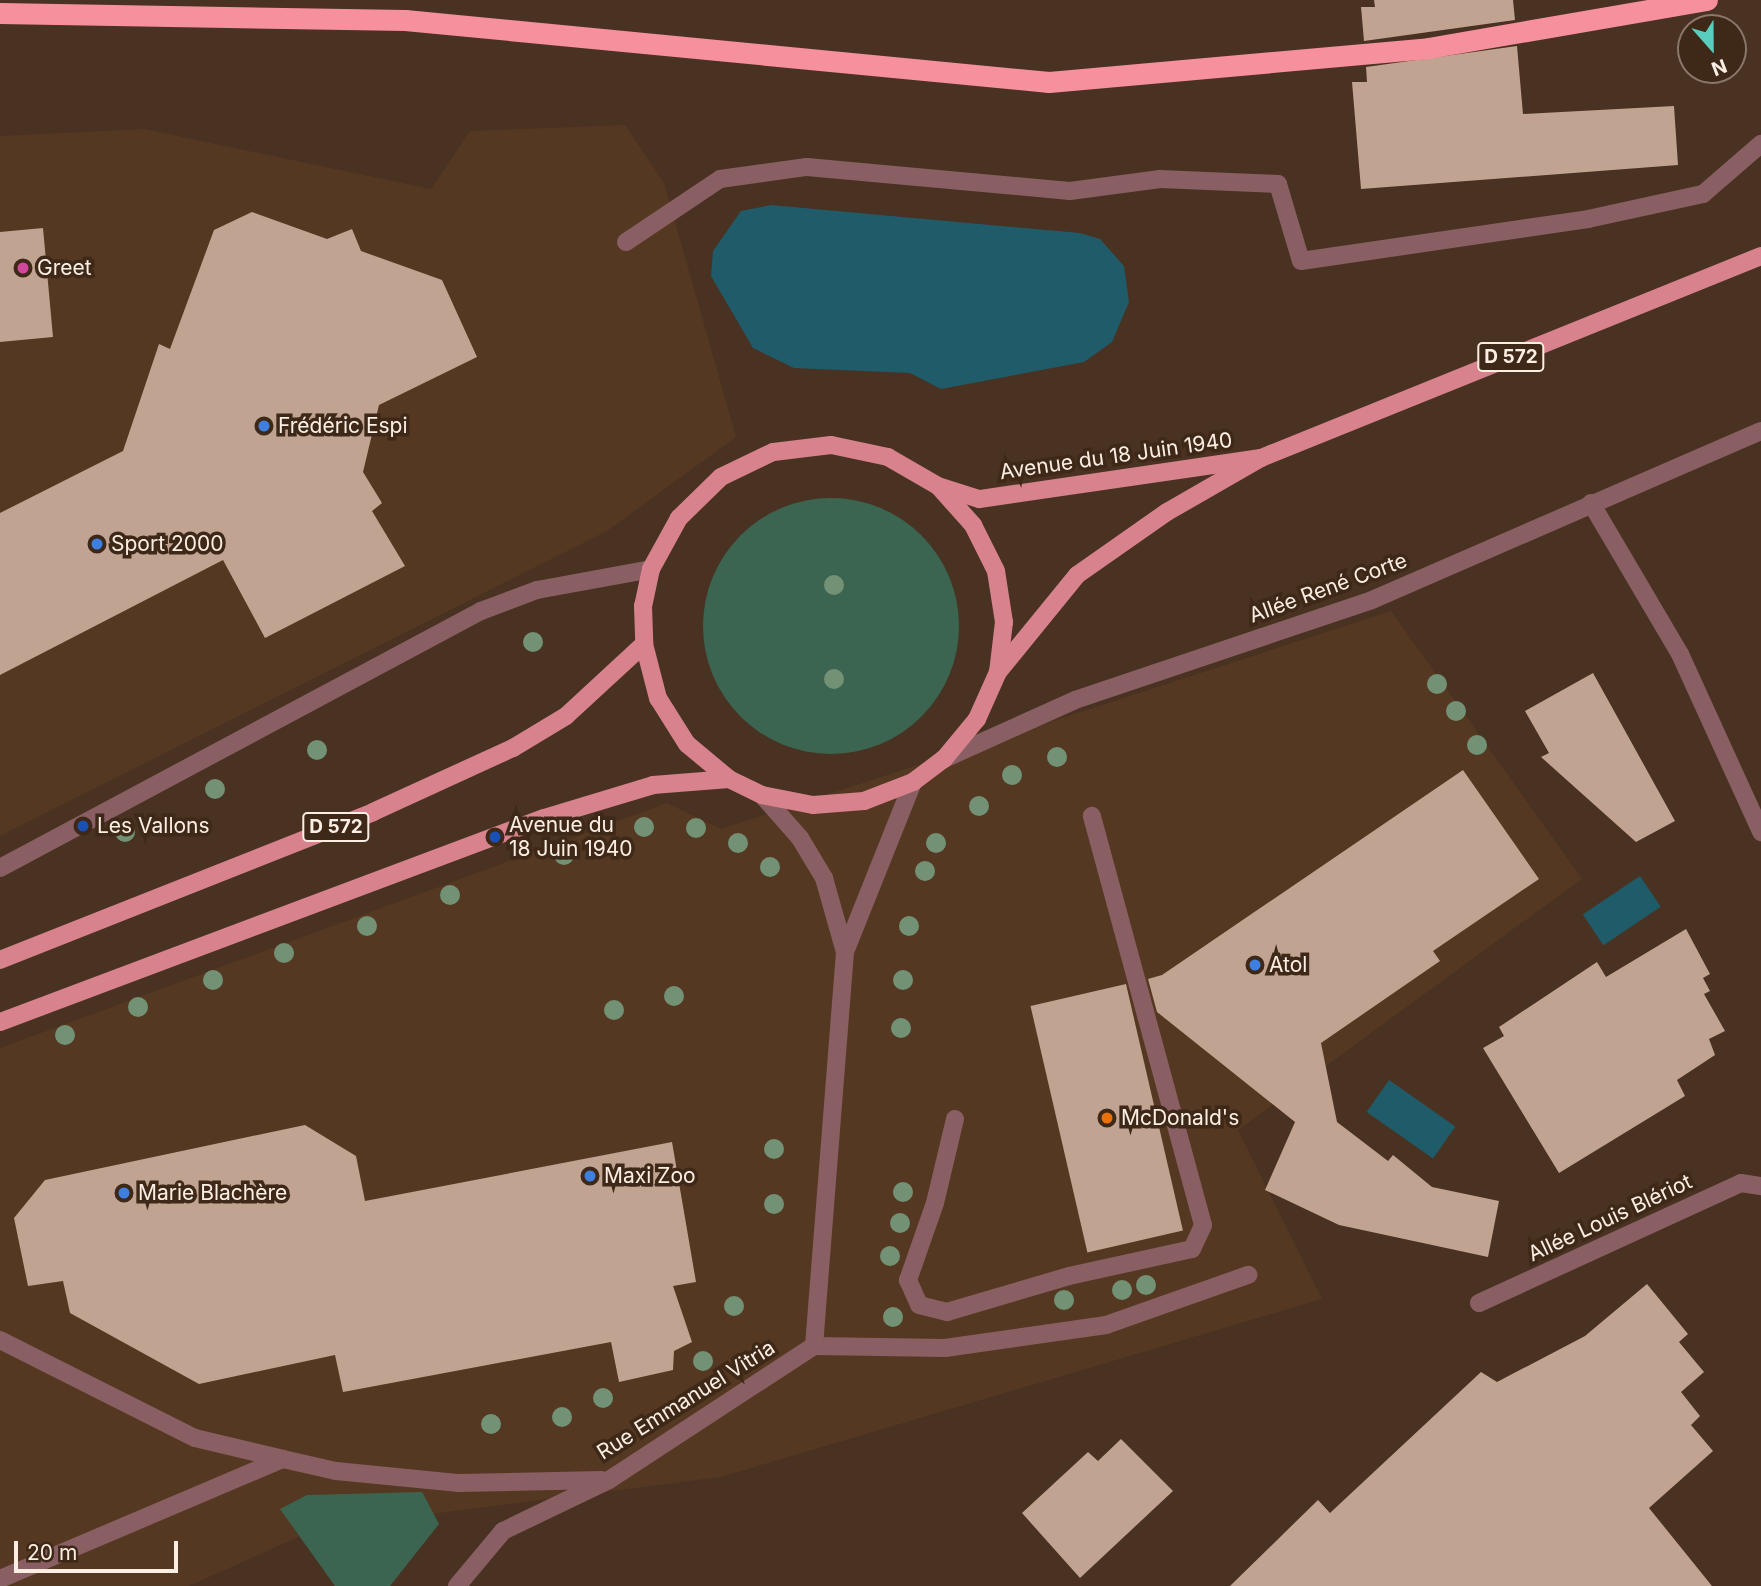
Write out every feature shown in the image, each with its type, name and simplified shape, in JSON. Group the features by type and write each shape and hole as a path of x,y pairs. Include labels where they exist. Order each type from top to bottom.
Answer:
{"highway":[{"path":"0,13 405,20 1049,82 1428,48 1707,0"}],"main road":[{"name":"Avenue du 18 Juin 1940","path":"1261,458 1016,496 979,499 938,486 888,457 831,445 773,452 721,477 704,493 679,518 651,569 643,606 644,644 658,698 687,744 729,779 762,795 813,805 864,801 913,782 944,759 977,719 998,672 1077,575 1167,512 1261,458 1761,256"},
{"name":"Avenue du 18 Juin 1940","path":"938,486 973,525 996,571 1004,622 998,672"},
{"name":"D 572","path":"0,960 373,812 513,748 566,716 644,644"},
{"path":"0,1022 544,818 653,785 729,779"}],"street":[{"path":"626,242 720,179 807,167 1070,191 1160,179 1278,184 1301,261 1588,219 1703,194 1761,144"},
{"name":"Allée René Corte","path":"944,759 1075,699 1372,600 1761,431"},
{"path":"1591,503 1680,654 1761,832"},
{"path":"0,868 481,611 537,590 651,569"},
{"path":"913,782 845,952 814,1346 945,1349 1106,1325 1248,1275"},
{"path":"762,795 800,838 824,878 845,952"},
{"path":"955,1119 935,1203 908,1280 919,1305 947,1312 1069,1276 1192,1249 1203,1225 1092,816"},
{"name":"Allée Louis Blériot","path":"1479,1303 1741,1183 1761,1186"},
{"name":"Rue Emmanuel Vitria","path":"0,1340 195,1438 336,1471 459,1483 609,1480 814,1346"},
{"path":"0,1579 283,1459"},
{"path":"457,1586 503,1531 609,1480"}],"shaded area":[{"path":"625,125 664,183 736,437 607,531 0,836 0,136 144,129 431,189 470,131"},
{"path":"1391,611 1582,879 1238,1130 1322,1299 721,1477 316,1529 189,1586 0,1586 0,1048 667,803 721,829"}],"green space":[{"path":"831,498 880,508 912,527 930,545 949,577 959,626 949,675 930,707 912,725 880,744 831,754 782,744 750,725 732,707 713,675 703,626 713,577 732,545 750,527 782,508"},
{"path":"422,1492 439,1524 390,1586 335,1586 280,1509 307,1495"}],"water":[{"path":"771,205 1080,233 1100,239 1124,266 1129,302 1112,342 1084,362 941,389 910,373 794,368 753,348 711,276 713,251 741,211"},
{"path":"1640,876 1661,907 1603,945 1583,915"},
{"path":"1389,1080 1455,1126 1433,1158 1367,1112"}],"building":[{"path":"1374,0 1513,0 1515,20 1364,41 1361,7 1375,7"},
{"path":"1517,46 1523,114 1674,106 1678,165 1361,189 1352,82 1367,82 1366,67"},
{"name":"Frédéric Espi","path":"252,212 327,239 352,229 361,251 442,280 477,357 379,405 363,472 382,503 372,511 405,566 265,638 223,560 0,675 0,513 123,451 159,344 170,349 214,230"},
{"name":"Greet","path":"43,228 53,337 0,342 0,232"},
{"path":"1593,673 1675,821 1636,842 1541,757 1549,753 1525,711"},
{"path":"1463,770 1539,879 1433,951 1440,961 1321,1043 1337,1122 1388,1161 1393,1155 1432,1187 1499,1201 1488,1257 1339,1225 1265,1190 1295,1122 1157,1012 1148,979 1162,975"},
{"path":"1686,929 1710,974 1703,978 1710,991 1704,994 1725,1031 1709,1039 1715,1055 1677,1080 1685,1096 1559,1173 1483,1048 1504,1036 1499,1027 1597,962 1606,977"},
{"name":"McDonald's","path":"1126,984 1183,1231 1087,1253 1031,1006"},
{"path":"305,1125 356,1156 365,1201 672,1142 696,1282 673,1286 692,1342 674,1351 673,1370 619,1382 611,1342 343,1392 335,1355 199,1384 70,1313 63,1281 28,1286 14,1218 45,1180"},
{"path":"1647,1284 1688,1334 1679,1342 1704,1372 1681,1392 1700,1416 1691,1425 1713,1451 1649,1508 1712,1586 1230,1586 1318,1500 1330,1513 1481,1372 1497,1382 1585,1336"},
{"path":"1121,1439 1173,1491 1080,1578 1022,1513 1088,1452 1098,1461"}],"place":[{"name":"Greet","path":"23,268"},
{"name":"Frédéric Espi","path":"264,426"},
{"name":"Sport 2000","path":"97,544"},
{"name":"Les Vallons","path":"83,826"},
{"name":"Avenue du 18 Juin 1940","path":"495,837"},
{"name":"Atol","path":"1255,965"},
{"name":"McDonald's","path":"1107,1118"},
{"name":"Maxi Zoo","path":"590,1176"},
{"name":"Marie Blachère","path":"124,1193"}]}
